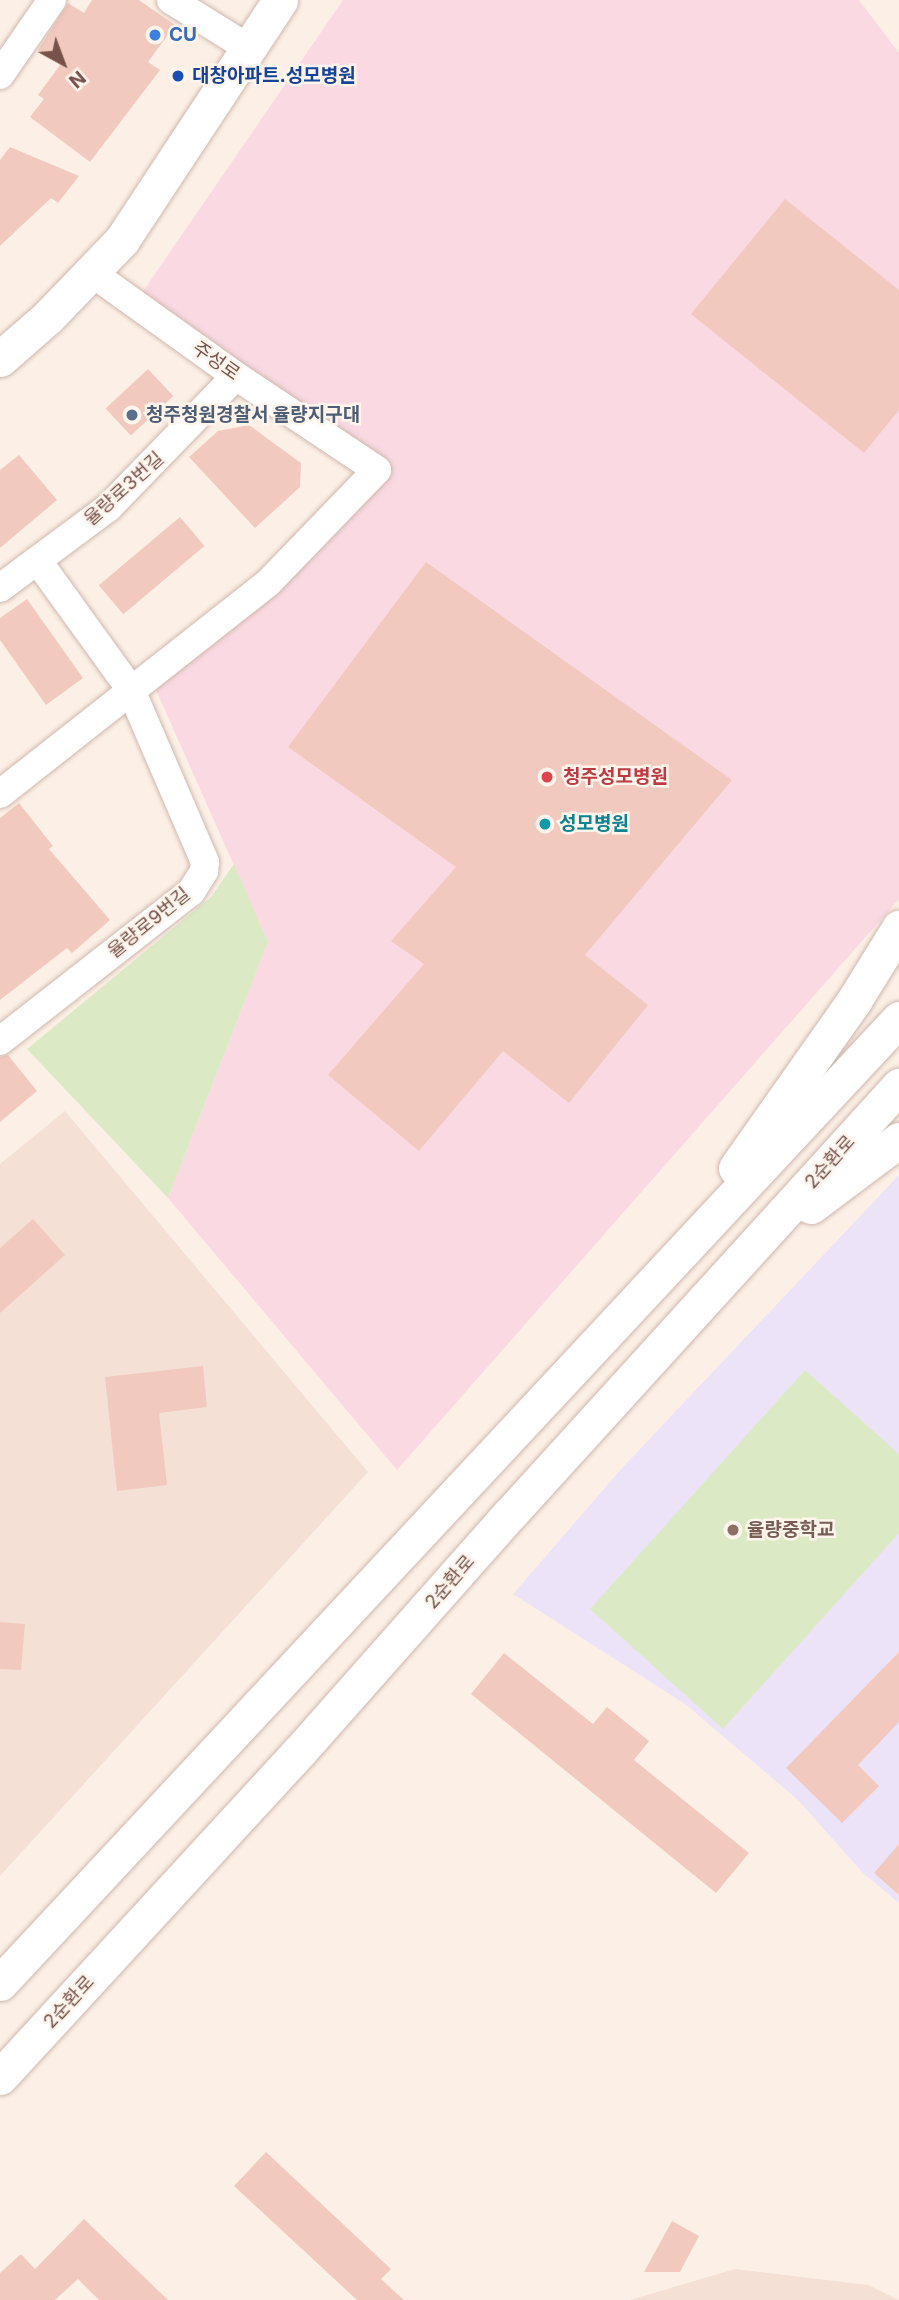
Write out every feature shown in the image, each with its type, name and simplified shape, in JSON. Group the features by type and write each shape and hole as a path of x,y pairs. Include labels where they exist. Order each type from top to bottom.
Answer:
{"street":[{"path":"0,75 52,0"},
{"path":"171,0 248,48"},
{"path":"0,359 48,317 122,240 280,0"},
{"name":"주성로","path":"91,272 236,376 377,470 268,583 131,690"},
{"name":"율량로3번길","path":"0,588 109,507 236,376"},
{"path":"0,794 131,690 38,561"},
{"name":"율량로9번길","path":"0,1041 191,891 204,871 205,862 131,690"},
{"path":"658,1279 855,999 899,928"},
{"path":"0,1983 899,1019"},
{"name":"2순환로","path":"0,2077 299,1752 509,1515 899,1086"},
{"path":"744,1256 899,1140"}],"shaded area":[{"name":"청주성모병원","path":"343,0 859,0 899,53 899,899 397,1470 168,1198 268,942 156,690 377,470 135,303"},
{"path":"65,1111 368,1472 0,1876 0,1164"},
{"name":"율량중학교","path":"899,1175 899,1903 862,1872 798,1800 685,1704 513,1594 623,1467"},
{"path":"735,2269 868,2285 899,2300 630,2300"}],"green space":[{"path":"234,864 268,942 168,1198 27,1049 211,897"},
{"path":"805,1370 899,1454 899,1533 723,1729 590,1609"}],"building":[{"path":"92,0 139,0 175,25 148,62 160,70 90,162 30,117 44,99 38,95 60,65 38,50 68,3 84,13"},
{"path":"10,147 79,176 58,203 51,198 0,246 0,160"},
{"path":"785,199 899,290 899,410 864,453 691,314"},
{"name":"청주청원경찰서 율량지구대","path":"148,369 173,396 131,436 106,409"},
{"path":"249,425 301,463 300,487 255,528 189,457 218,431"},
{"path":"19,455 57,500 0,548 0,470"},
{"path":"180,517 204,546 123,614 99,585"},
{"name":"성모병원","path":"426,562 732,780 585,955 648,1005 569,1103 503,1051 419,1151 328,1075 424,964 391,941 456,867 288,747"},
{"path":"27,599 83,678 46,705 0,640 0,618"},
{"path":"19,803 53,846 49,849 110,920 72,953 67,948 0,1000 0,818"},
{"path":"8,1055 37,1091 0,1122 0,1057"},
{"path":"33,1219 65,1255 0,1313 0,1248"},
{"path":"203,1366 207,1407 159,1413 167,1485 117,1491 105,1377"},
{"path":"0,1622 25,1624 21,1670 0,1669"},
{"path":"899,1652 899,1722 858,1765 879,1786 842,1823 786,1768"},
{"path":"504,1653 593,1724 607,1707 649,1741 634,1760 749,1853 716,1893 471,1694"},
{"path":"899,1844 899,1895 874,1873"},
{"path":"266,2152 391,2269 381,2279 404,2300 357,2300 234,2186"},
{"path":"84,2219 168,2300 99,2300 78,2279 55,2300 0,2300 0,2273 21,2254 35,2269"},
{"path":"672,2221 699,2236 680,2272 644,2272"}],"place":[{"name":"CU","path":"155,35"},
{"name":"대창아파트.성모병원","path":"178,76"},
{"name":"청주청원경찰서 율량지구대","path":"132,415"},
{"name":"청주성모병원","path":"547,777"},
{"name":"성모병원","path":"545,824"},
{"name":"율량중학교","path":"733,1530"}]}
